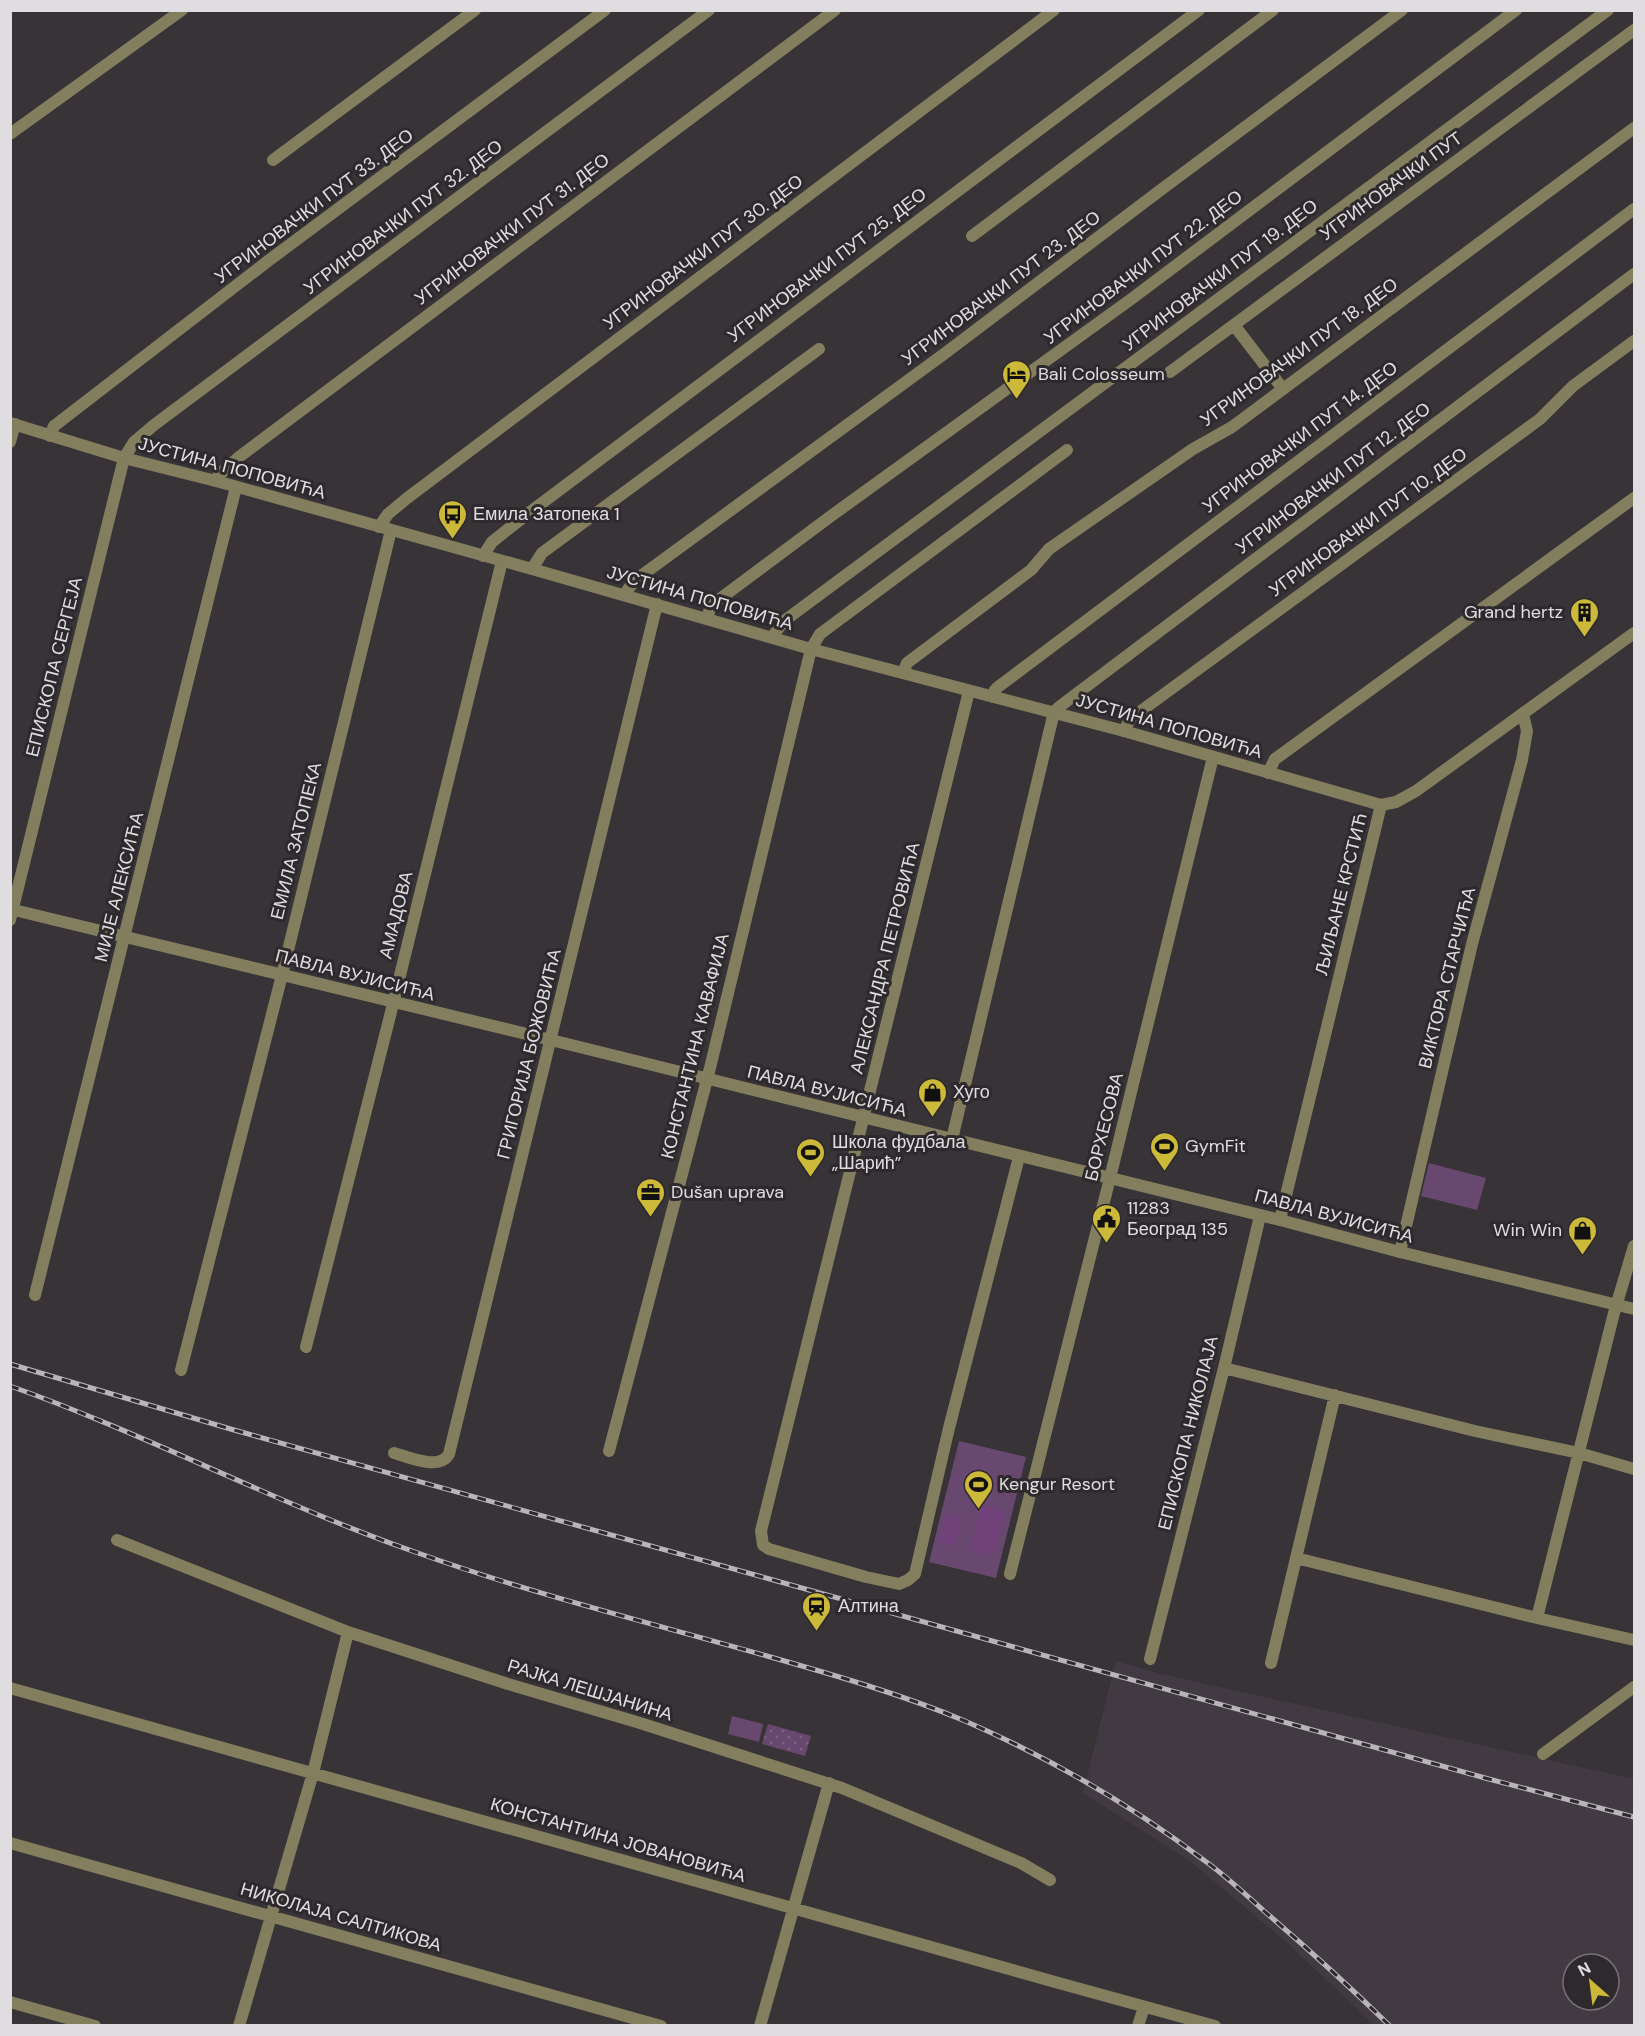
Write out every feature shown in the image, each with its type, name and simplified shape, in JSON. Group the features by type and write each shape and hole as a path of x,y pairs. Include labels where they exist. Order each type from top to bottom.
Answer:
{"street":[{"path":"10,134 182,10"},
{"path":"273,160 475,10"},
{"name":"УГРИНОВАЧКИ ПУТ 33. ДЕО","path":"51,436 54,426 268,261 605,10"},
{"name":"УГРИНОВАЧКИ ПУТ 32. ДЕО","path":"124,458 134,442 154,425 709,10"},
{"name":"УГРИНОВАЧКИ ПУТ 31. ДЕО","path":"216,481 218,476 239,457 835,10"},
{"name":"УГРИНОВАЧКИ ПУТ 30. ДЕО","path":"385,528 388,514 406,499 1054,10"},
{"name":"УГРИНОВАЧКИ ПУТ 25. ДЕО","path":"483,556 492,542 526,514 1199,10"},
{"path":"972,236 1273,10"},
{"name":"УГРИНОВАЧКИ ПУТ 23. ДЕО","path":"624,595 634,581 944,354 1402,10"},
{"name":"УГРИНОВАЧКИ ПУТ 22. ДЕО","path":"707,618 712,606 831,516 1131,300 1516,10"},
{"name":"УГРИНОВАЧКИ ПУТ 19. ДЕО","path":"772,638 777,627 792,615 1608,10"},
{"name":"УГРИНОВАЧКИ ПУТ","path":"1170,372 1635,30"},
{"name":"УГРИНОВАЧКИ ПУТ 18. ДЕО","path":"903,673 907,663 1031,570 1049,549 1193,449 1224,432 1635,128"},
{"name":"УГРИНОВАЧКИ ПУТ 14. ДЕО","path":"993,697 998,687 1078,625 1635,209"},
{"name":"УГРИНОВАЧКИ ПУТ 12. ДЕО","path":"1054,712 1077,692 1635,274"},
{"path":"1233,324 1283,389"},
{"name":"УГРИНОВАЧКИ ПУТ 10. ДЕО","path":"1124,731 1130,719 1540,419 1573,386 1635,341"},
{"path":"532,569 542,553 819,349"},
{"path":"10,442 13,423"},
{"name":"ЈУСТИНА ПОПОВИЋА","path":"13,423 124,458 216,481 811,649 1124,731 1381,805"},
{"path":"811,649 820,634 1067,450"},
{"name":"ЕПИСКОПА СЕРГЕЈА","path":"11,913 124,458"},
{"name":"МИЈЕ АЛЕКСИЋА","path":"35,1295 236,487"},
{"path":"1268,773 1275,759 1635,498"},
{"name":"ЕМИЛА ЗАТОПЕКА","path":"181,1370 282,975 385,528"},
{"name":"АМАДОВА","path":"306,1347 501,561"},
{"name":"ГРИГОРИЈА БОЖОВИЋА","path":"394,1453 436,1463 443,1461 449,1454 657,604"},
{"name":"ЉИЉАНЕ КРСТИЋ","path":"1280,1220 1381,805 1396,802 1416,791 1635,633"},
{"name":"КОНСТАНТИНА КАВАФИЈА","path":"609,1451 707,1080 811,649"},
{"name":"АЛЕКСАНДРА ПЕТРОВИЋА","path":"969,691 761,1531 763,1545 769,1549 866,1577 899,1584 908,1581 915,1574 949,1428 1019,1157"},
{"path":"952,1139 1054,712"},
{"name":"ВИКТОРА СТАРЧИЋА","path":"1401,1252 1472,944 1522,760 1527,731 1523,714"},
{"name":"БОРХЕСОВА","path":"1010,1574 1213,757"},
{"name":"ПАВЛА ВУЈИСИЋА","path":"11,913 551,1040 1635,1309"},
{"name":"ЕПИСКОПА НИКОЛАЈА","path":"1150,1659 1260,1216"},
{"path":"1537,1618 1617,1304 1635,1246"},
{"path":"1224,1368 1475,1431 1579,1453 1635,1469"},
{"path":"1271,1663 1335,1395"},
{"name":"РАЈКА ЛЕШЈАНИНА","path":"117,1540 348,1632 829,1783 1021,1863 1050,1880"},
{"path":"1296,1558 1635,1640"},
{"path":"239,2025 313,1773 348,1632"},
{"path":"1543,1754 1635,1687"},
{"name":"КОНСТАНТИНА ЈОВАНОВИЋА","path":"10,1688 1215,2025"},
{"path":"760,2025 829,1783"},
{"name":"НИКОЛАЈА САЛТИКОВА","path":"10,1843 661,2025"},
{"path":"10,2002 95,2025"},
{"path":"1138,2025 1144,2007"}],"shaded area":[{"path":"1429,1163 1486,1178 1477,1210 1421,1196"},
{"name":"Kengur Resort","path":"959,1441 1026,1457 996,1578 929,1562"},
{"path":"982,1505 1005,1512 993,1556 970,1550"},
{"path":"945,1514 962,1519 955,1546 938,1541"},
{"path":"1116,1661 1161,1674 1634,1779 1634,2025 1374,2025 1284,1940 1191,1862 1083,1793"},
{"path":"732,1716 763,1724 759,1742 728,1734"},
{"path":"768,1724 811,1736 805,1756 762,1744"}],"railway":[{"path":"10,1364 234,1430 1485,1778 1634,1817"},
{"path":"10,1386 113,1426 315,1514 418,1553 548,1595 867,1686 941,1711 997,1735 1089,1784 1177,1840 1235,1885 1390,2026"}],"place":[{"name":"Bali Colosseum","path":"1017,400"},
{"name":"Емила Затопека 1","path":"452,540"},
{"name":"Grand hertz","path":"1584,638"},
{"name":"Хуго","path":"932,1118"},
{"name":"GymFit","path":"1164,1172"},
{"name":"Школа фудбала „Шарић”","path":"811,1178"},
{"name":"Dušan uprava","path":"650,1218"},
{"name":"11283 Београд 135","path":"1106,1244"},
{"name":"Win Win","path":"1583,1256"},
{"name":"Kengur Resort","path":"978,1510"},
{"name":"Алтина","path":"817,1632"}]}
